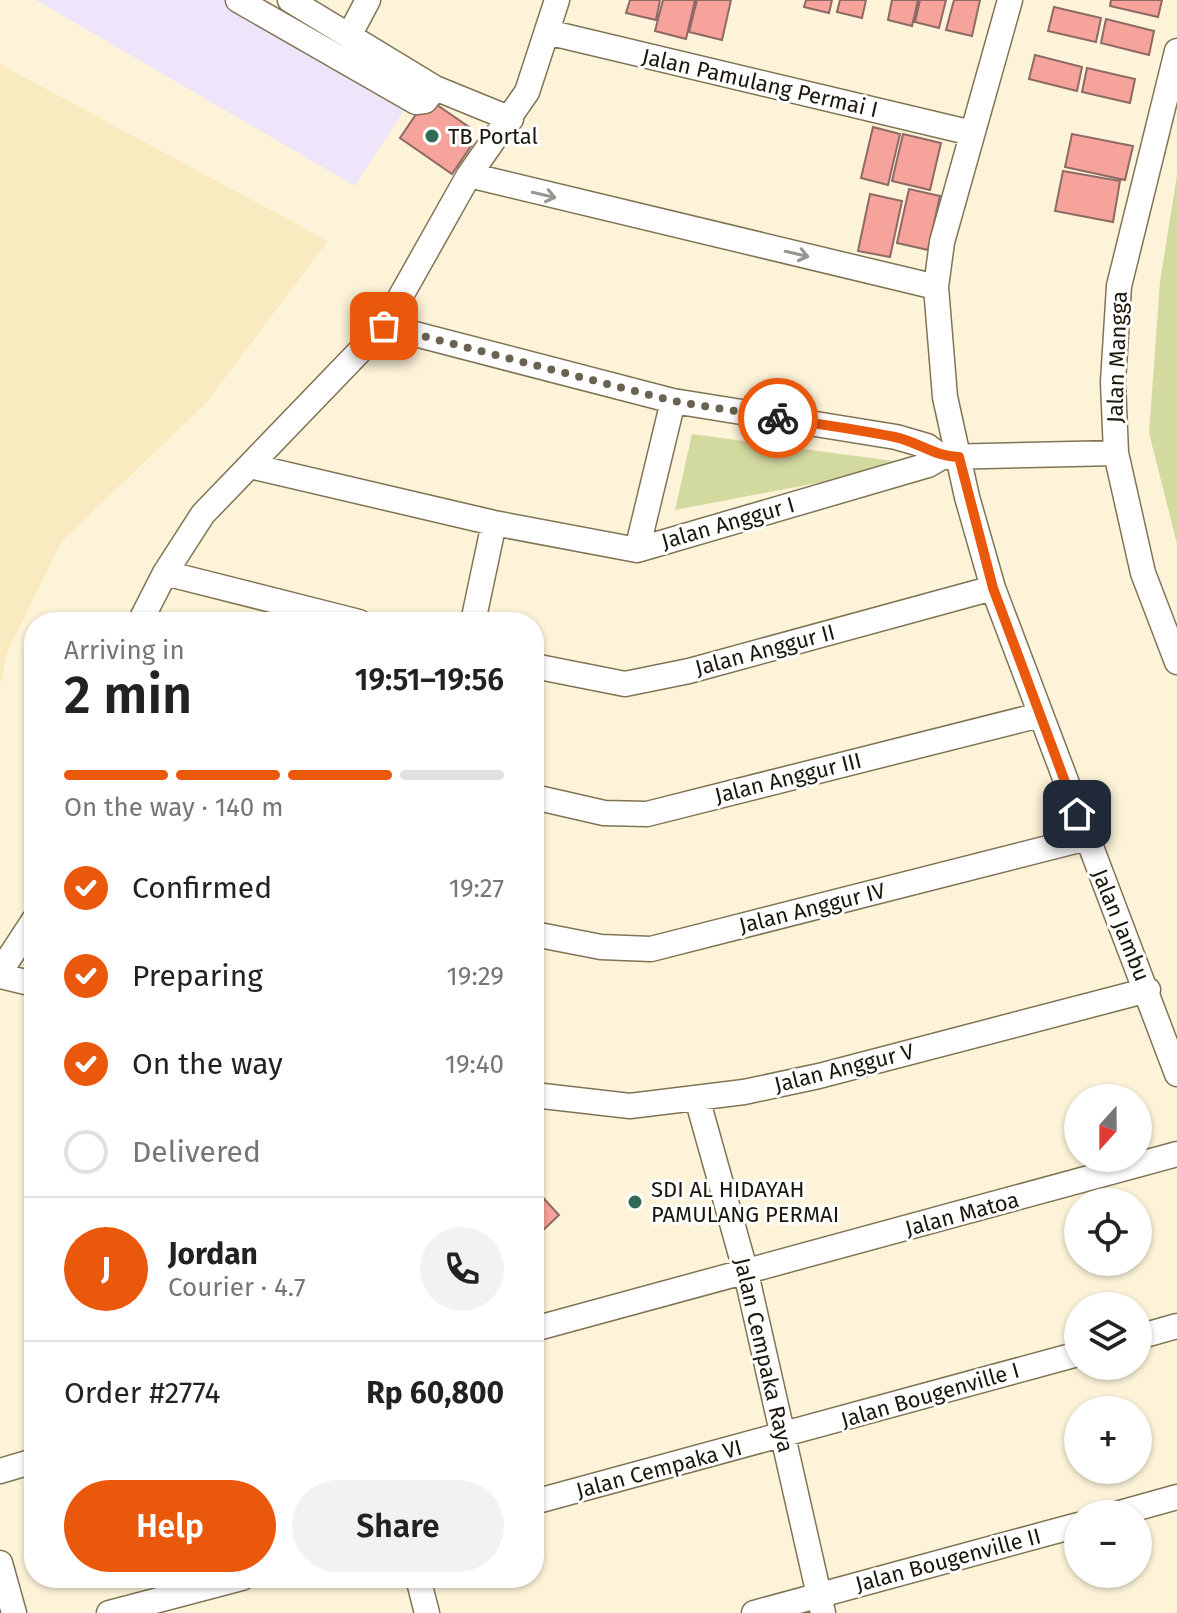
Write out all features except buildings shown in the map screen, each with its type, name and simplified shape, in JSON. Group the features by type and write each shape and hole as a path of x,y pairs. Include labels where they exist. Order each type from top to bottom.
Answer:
{"street":[{"path":"238,0 416,102 425,101 435,88"},
{"path":"290,0 435,88 511,119"},
{"path":"349,36 368,0"},
{"path":"145,612 165,573 203,514 384,326 469,175 527,92 557,0"},
{"name":"Jalan Jambu","path":"1010,0 947,218 936,287 950,457 993,588 1148,990 1177,1074"},
{"name":"Jalan Pamulang Permai I","path":"547,32 972,133"},
{"name":"Jalan Mangga","path":"1177,51 1119,286 1113,382 1116,453 1143,573 1177,662"},
{"path":"469,175 936,287"},
{"path":"384,326 673,401 896,437 950,457 1116,453"},
{"path":"637,550 673,401"},
{"name":"Jalan Anggur I","path":"250,466 494,523 637,550 950,457"},
{"path":"475,612 494,523"},
{"path":"165,573 319,612"},
{"name":"Jalan Anggur II","path":"544,668 625,684 689,671 993,588"},
{"name":"Jalan Anggur III","path":"544,799 604,813 647,814 1040,715"},
{"name":"Jalan Anggur IV","path":"544,936 601,947 651,949 1087,838"},
{"path":"24,936 0,974 24,981"},
{"name":"Jalan Anggur V","path":"544,1096 630,1106 697,1098 819,1076 1148,990"},
{"name":"Jalan Cempaka Raya","path":"697,1098 746,1273 821,1604"},
{"name":"Jalan Matoa","path":"544,1326 1177,1154"},
{"path":"1152,1333 1177,1326"},
{"name":"Jalan Bougenville I","path":"783,1436 1064,1358"},
{"name":"Jalan Cempaka VI","path":"544,1499 783,1436"},
{"path":"0,1471 24,1464"},
{"path":"1152,1504 1177,1497"},
{"name":"Jalan Bougenville II","path":"754,1613 821,1604 1064,1529"},
{"path":"0,1563 14,1613"},
{"path":"109,1613 204,1588"},
{"path":"421,1588 427,1613"}],"shaded area":[{"path":"36,0 249,0 412,98 355,186"},
{"path":"0,64 328,241 206,403 61,542 27,612 24,612 7,653 0,686"}],"green space":[{"path":"1177,175 1177,544 1149,433 1160,282"},
{"path":"692,434 916,464 675,510"}],"way so far":[{"path":"384,326 673,401 778,418"}],"place":[{"name":"TB Portal","path":"432,136"},
{"name":"SDI AL HIDAYAH PAMULANG PERMAI","path":"635,1202"}],"route":[{"path":"778,418 896,437 927,446 942,457 959,457 993,588 1077,814"}]}
